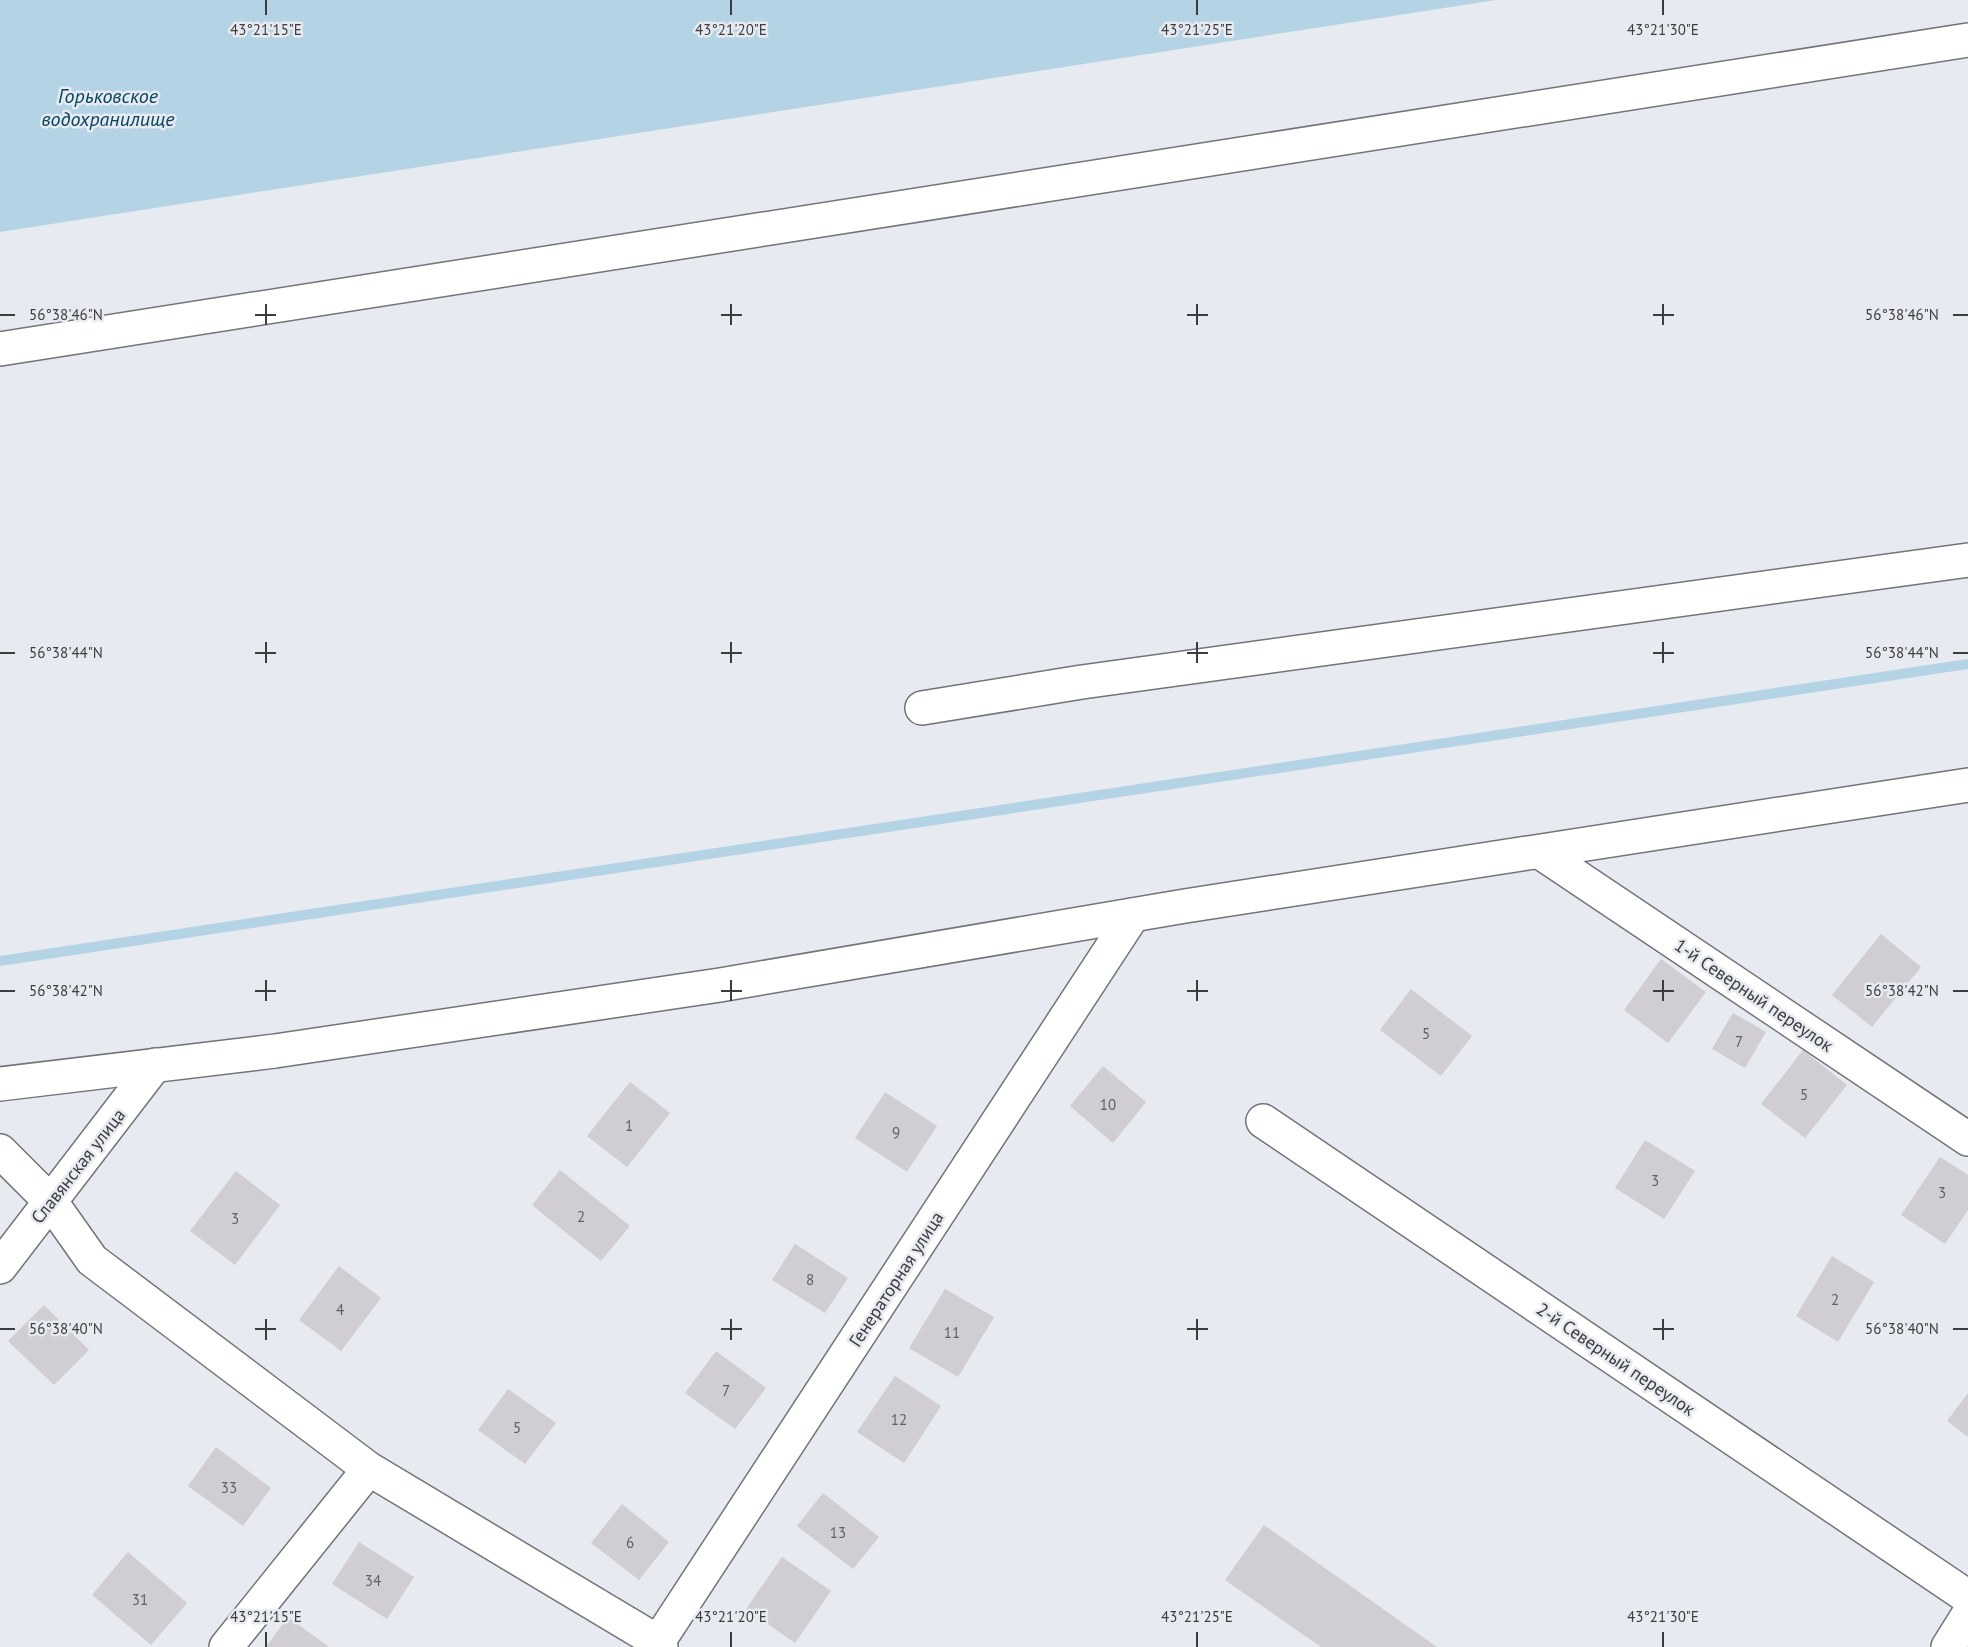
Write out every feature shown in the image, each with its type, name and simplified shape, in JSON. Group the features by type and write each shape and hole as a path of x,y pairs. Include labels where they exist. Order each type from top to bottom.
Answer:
{"street":[{"path":"0,349 1968,40"},
{"path":"922,708 1082,682 1968,560"},
{"path":"0,1084 287,1049 720,986 1133,915 1968,785"},
{"name":"1-й Северный переулок","path":"1540,852 1968,1139"},
{"name":"Генераторная улица","path":"659,1645 1133,915"},
{"name":"Славянская улица","path":"0,1267 155,1065"},
{"name":"2-й Северный переулок","path":"1263,1121 1968,1597"},
{"path":"0,1151 51,1202 92,1260 369,1469 659,1645"},
{"path":"226,1647 369,1469"},
{"path":"1948,1647 1968,1615"}],"water":[{"name":"Горьковское водохранилище","path":"0,0 1496,0 0,232"}],"building":[{"path":"1881,934 1921,967 1872,1027 1832,995"},
{"path":"1661,959 1706,992 1668,1043 1624,1010"},
{"path":"1411,989 1472,1036 1441,1076 1380,1030"},
{"path":"1733,1013 1766,1032 1745,1068 1712,1049"},
{"path":"1803,1050 1847,1085 1805,1138 1761,1104"},
{"path":"1103,1066 1146,1102 1113,1143 1070,1106"},
{"path":"630,1082 670,1113 627,1167 587,1136"},
{"path":"885,1092 937,1126 907,1172 855,1138"},
{"path":"1645,1140 1695,1171 1664,1219 1615,1188"},
{"path":"1940,1157 1968,1175 1968,1210 1945,1244 1901,1215"},
{"path":"560,1170 630,1226 601,1261 532,1205"},
{"path":"236,1171 280,1205 235,1265 190,1231"},
{"path":"795,1244 848,1278 825,1313 772,1280"},
{"path":"1832,1256 1874,1282 1838,1342 1796,1316"},
{"path":"339,1266 381,1298 341,1351 299,1320"},
{"path":"945,1289 994,1317 958,1377 909,1348"},
{"path":"44,1305 89,1350 54,1385 8,1341"},
{"path":"716,1351 766,1388 735,1429 685,1393"},
{"path":"895,1376 941,1406 904,1463 857,1432"},
{"path":"508,1389 556,1423 525,1464 478,1430"},
{"path":"1968,1393 1968,1437 1947,1421"},
{"path":"216,1447 271,1488 243,1526 188,1486"},
{"path":"823,1493 879,1537 853,1569 797,1526"},
{"path":"622,1504 669,1542 639,1580 591,1543"},
{"path":"1264,1525 1437,1647 1321,1647 1225,1580"},
{"path":"359,1542 414,1577 387,1619 332,1584"},
{"path":"128,1552 187,1603 151,1645 92,1595"},
{"path":"782,1557 831,1591 795,1643 746,1609"},
{"path":"288,1617 329,1647 266,1647"}],"waterway":[{"path":"0,961 1968,664"}]}
